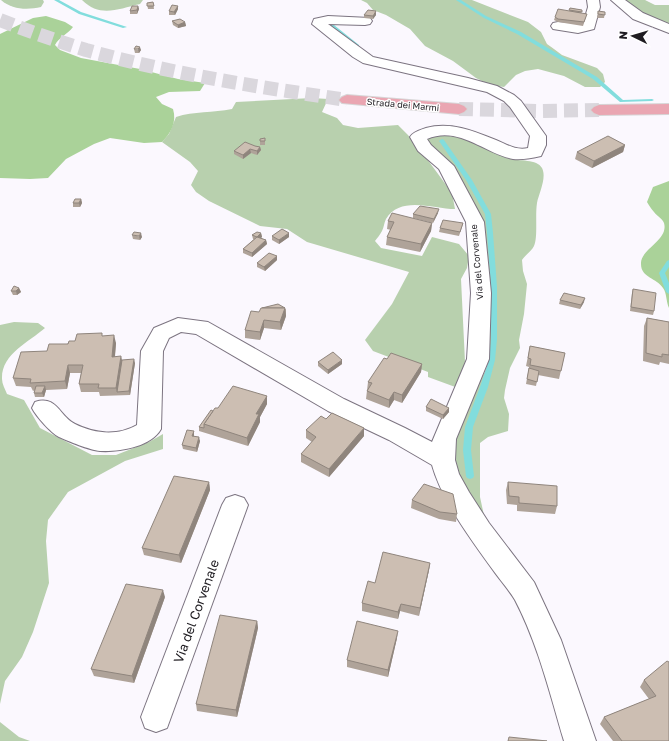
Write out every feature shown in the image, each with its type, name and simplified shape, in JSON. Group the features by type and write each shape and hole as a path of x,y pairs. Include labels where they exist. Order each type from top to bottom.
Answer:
{"main road":[{"name":"Strada dei Marmi","path":"347,100 459,109"},
{"path":"599,110 669,109"}],"street":[{"path":"558,26 585,28 589,26 594,7 593,0"},
{"path":"617,0 638,16 669,29"},
{"name":"Via del Corvenale","path":"366,21 322,20 319,24 368,60 434,74 492,89 509,98 516,104 538,136 538,145 535,152 525,154 515,154 452,130 426,131 418,137 424,148 446,166 475,222 481,293 478,359 444,439 443,460 447,474 460,499 527,598 547,640 580,741"},
{"path":"43,408 66,430 99,442 132,439 149,429 152,351 161,333 178,325 201,327 336,405 397,434 443,460"},
{"name":"Via del Corvenale","path":"156,717 235,505"}],"green space":[{"path":"1,0 43,0 44,2 41,7 26,9 10,6"},
{"path":"82,0 143,0 140,4 110,11 96,9 89,6"},
{"path":"361,0 472,0 528,22 541,32 547,44 562,55 597,68 603,74 605,82 600,87 585,87 564,76 538,69 525,71 516,75 504,87 490,85 476,78 453,61 425,46 410,29 386,15 373,10 367,3"},
{"path":"623,0 645,0 655,5 669,5 669,26 639,13"},
{"path":"46,16 65,22 73,27 55,45 60,50 81,58 140,69 178,79 205,83 200,91 169,92 156,97 162,104 173,109 174,114 174,123 168,135 162,142 144,143 110,138 94,144 66,159 48,178 0,178 0,34 33,18"},
{"path":"312,98 328,99 322,112 337,118 343,125 358,128 398,125 408,135 452,193 455,209 418,205 400,207 392,212 386,219 382,231 375,241 381,248 422,256 432,237 459,244 469,256 467,268 461,279 465,362 458,388 428,377 428,372 373,351 365,340 392,304 409,272 307,242 287,229 260,226 209,201 196,192 191,185 198,171 190,162 162,142 169,134 176,117 232,109 236,102"},
{"path":"429,136 456,137 510,159 536,163 542,168 544,176 537,203 535,242 533,248 522,260 523,271 527,284 524,314 519,340 520,348 510,368 505,390 504,398 509,414 508,431 488,437 480,443 480,497 485,520 474,507 459,473 452,449 454,431 488,366 482,236 435,151 427,141"},
{"path":"669,181 669,308 663,288 646,275 641,264 645,254 659,239 664,229 663,221 653,211 647,202 653,187"},
{"path":"14,322 38,323 45,328 17,349 11,356 6,362 2,379 7,394 24,400 40,428 92,455 116,455 149,442 163,434 163,449 125,461 68,492 48,520 46,541 49,583 33,632 22,657 5,681 0,704 0,325"},
{"path":"0,722 19,737 30,741 0,741"}],"building":[{"path":"153,2 154,6 147,6 147,3"},
{"path":"172,5 178,6 174,12 169,11"},
{"path":"132,6 138,6 137,10 130,11"},
{"path":"570,8 582,10 582,12 569,10"},
{"path":"558,9 587,14 584,22 558,19 555,17"},
{"path":"368,10 376,11 373,16 364,15"},
{"path":"598,11 605,12 605,15 598,14"},
{"path":"180,19 185,22 178,25 172,21"},
{"path":"136,46 140,47 138,49 134,49"},
{"path":"608,136 625,145 594,161 577,152"},
{"path":"265,138 265,141 260,141 260,139"},
{"path":"245,142 260,147 257,151 250,149 243,155 234,151"},
{"path":"75,199 81,199 79,203 73,203"},
{"path":"420,206 439,209 434,219 413,214"},
{"path":"392,213 432,223 421,244 387,237 394,222 388,221"},
{"path":"443,220 463,223 460,232 440,228"},
{"path":"282,229 289,233 279,240 272,236"},
{"path":"134,232 141,233 139,236 132,235"},
{"path":"257,232 261,233 257,237 252,235"},
{"path":"257,237 266,240 252,253 243,249"},
{"path":"269,253 277,256 264,267 257,263"},
{"path":"14,286 19,288 16,291 11,291"},
{"path":"633,289 656,293 654,311 631,307"},
{"path":"564,293 585,298 581,305 560,300"},
{"path":"278,304 285,308 262,308"},
{"path":"261,308 285,308 280,322 264,320 260,332 245,330 251,311 259,312"},
{"path":"647,318 669,322 669,355 662,354 662,357 646,353"},
{"path":"102,333 102,336 114,335 112,357 121,356 116,388 98,388 99,384 79,384 83,365 68,365 65,381 30,383 31,379 13,378 21,352 47,351 49,344 68,344 69,341 75,341 77,334"},
{"path":"530,346 565,353 561,371 530,365 531,359 528,358"},
{"path":"333,352 342,360 328,370 318,362"},
{"path":"391,353 422,364 402,395 394,392 389,400 367,391 372,383 368,382 384,358 387,359"},
{"path":"134,359 129,391 117,392 122,360"},
{"path":"529,368 539,371 537,382 527,379"},
{"path":"36,386 45,386 42,393 34,393"},
{"path":"233,386 267,396 256,414 259,414 247,438 204,424 215,408 218,408"},
{"path":"431,399 449,408 443,415 426,407"},
{"path":"211,410 213,411 204,424 204,428 199,427"},
{"path":"332,413 364,428 329,469 301,454 316,437 306,430 321,416 326,419"},
{"path":"187,430 194,431 192,436 199,437 196,448 182,445"},
{"path":"174,476 209,482 179,555 142,548"},
{"path":"508,482 557,486 557,506 519,503 519,497 509,496"},
{"path":"424,484 453,494 457,514 440,512 412,500"},
{"path":"383,552 430,563 420,608 401,604 398,612 362,603 368,581 375,583"},
{"path":"126,584 163,590 132,676 91,669"},
{"path":"220,615 257,621 236,710 196,704"},
{"path":"357,621 398,631 388,670 347,660"},
{"path":"667,661 669,662 669,741 622,741 604,717 656,696 644,680"},
{"path":"509,737 547,741 508,741"}],"waterway":[{"path":"56,0 80,13 125,27"},
{"path":"458,0 485,17 519,33 595,78 622,101 652,100"},
{"path":"332,26 357,46"},
{"path":"442,141 469,180 488,214 490,233 494,287 494,339 492,360 469,427 467,450 470,476"},
{"path":"669,262 662,273 669,292"}],"tunnel":[{"path":"0,20 43,36 118,59 248,85 347,100"},
{"path":"459,109 540,111 599,110"}]}
